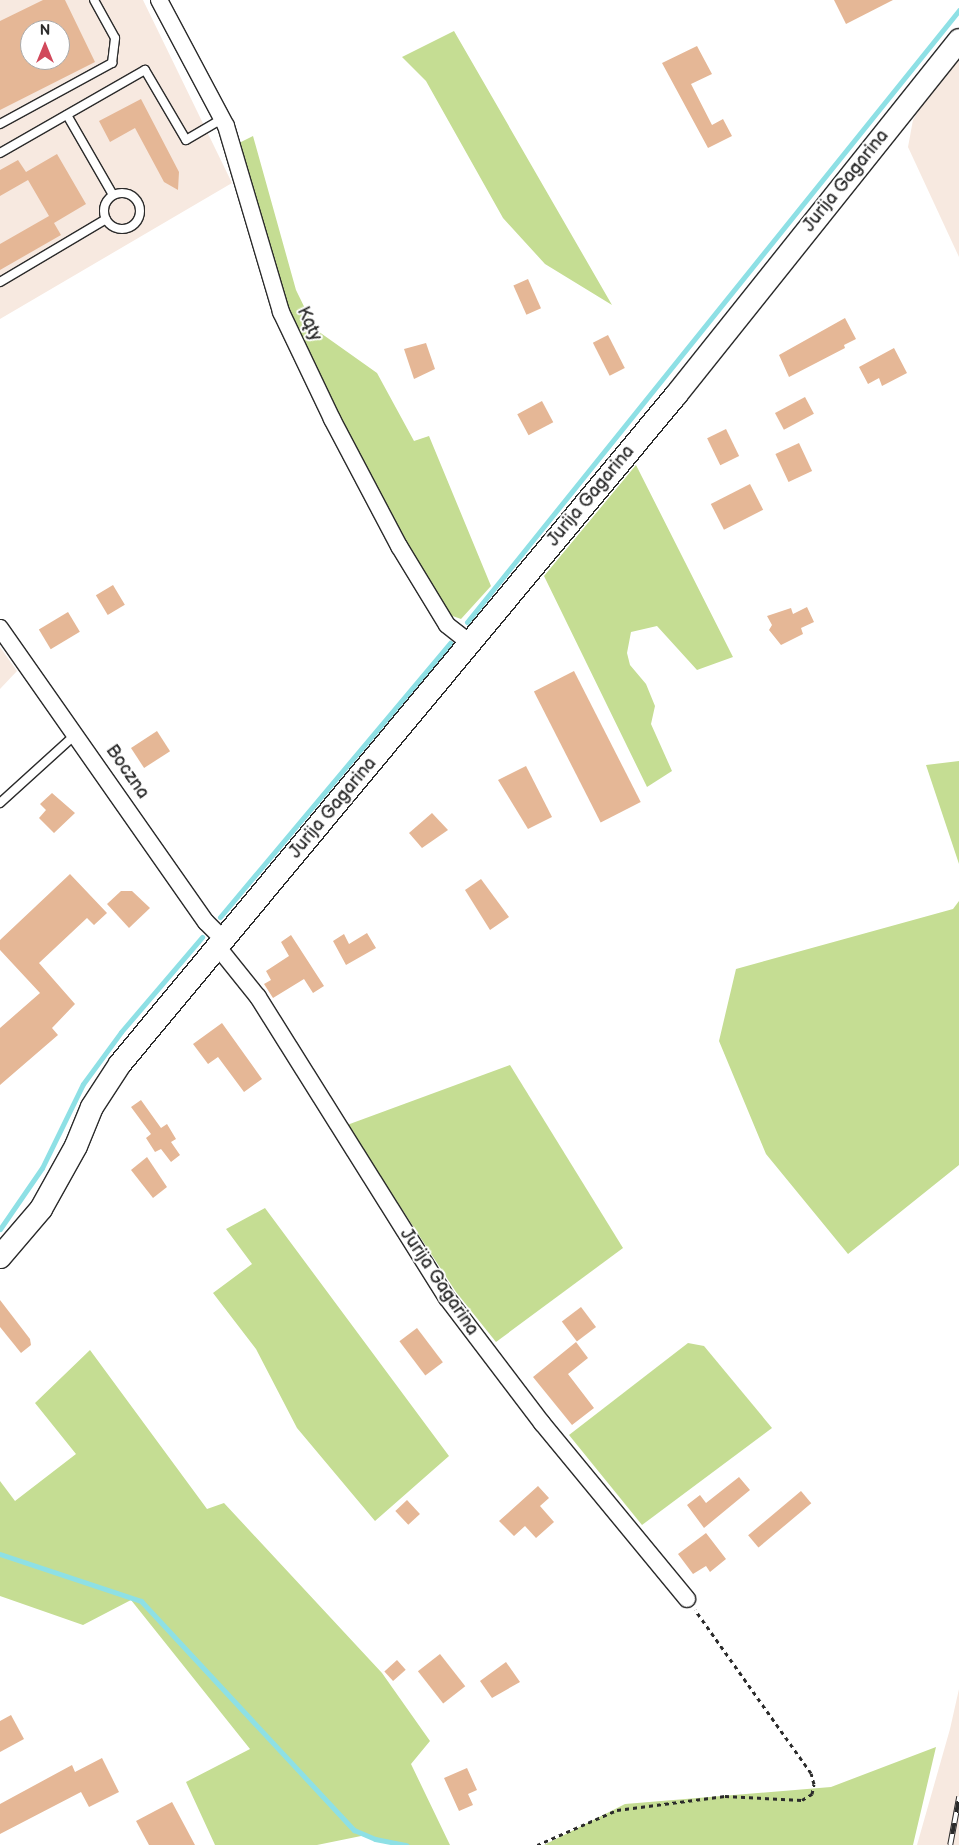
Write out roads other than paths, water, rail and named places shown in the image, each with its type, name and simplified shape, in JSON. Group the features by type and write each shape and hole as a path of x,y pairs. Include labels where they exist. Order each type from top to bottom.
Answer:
{"street":[{"name":"Kąty","path":"159,0 222,119 281,312 400,546 447,625 470,643"},
{"name":"Jurija Gagarina","path":"0,1257 41,1209 104,1085 220,942 676,395 959,40"},
{"name":"Boczna","path":"0,628 220,942"},
{"name":"Jurija Gagarina","path":"220,942 258,998 447,1298 542,1423 687,1599"}],"lane":[{"path":"0,124 112,62 115,38 94,0"},
{"path":"0,153 145,70 186,140 222,119"},
{"path":"67,115 113,195"},
{"path":"113,195 133,196 140,206 139,218 126,230 114,227 106,219 104,207 113,195"},
{"path":"0,282 106,219"},
{"path":"0,803 76,734"}],"waterway":[{"path":"467,622 959,10"},
{"path":"220,917 450,643"},
{"path":"0,1229 42,1168 83,1084 121,1032 202,937"},
{"path":"0,1554 141,1601 354,1830 375,1839 406,1845"}],"railway":[{"path":"950,1845 959,1797"}]}
